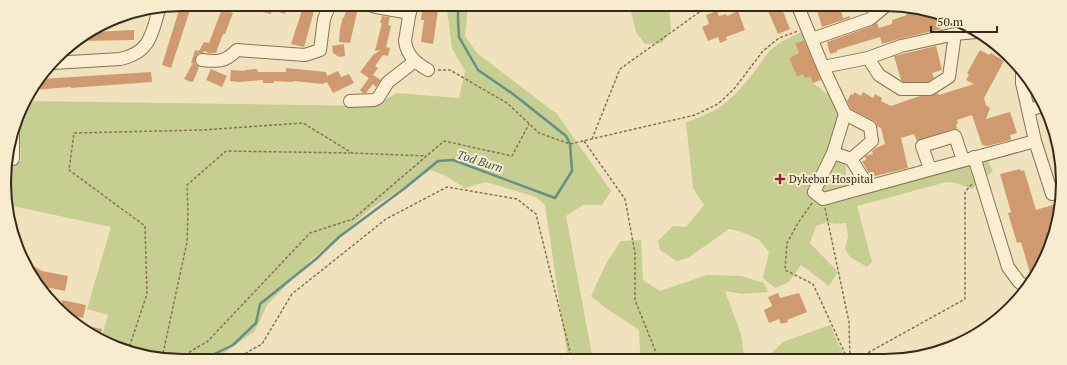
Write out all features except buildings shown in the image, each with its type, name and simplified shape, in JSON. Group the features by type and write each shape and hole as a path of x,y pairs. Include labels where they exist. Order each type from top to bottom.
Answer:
{"street":[{"path":"202,60 216,62 223,60 231,56 237,50 306,55 320,50 324,19 327,11"},
{"path":"410,11 405,41 406,46 414,61 428,70"},
{"path":"800,11 845,114 870,127 872,141 851,159"},
{"path":"812,39 870,19 880,11"},
{"path":"60,63 120,59 138,53 149,40 158,12"},
{"path":"824,67 868,58 901,46 955,34 968,33"},
{"path":"868,58 879,76 901,89 930,89 949,77 955,34"},
{"path":"350,101 374,100 378,98 388,82 414,61"},
{"path":"1022,80 1035,141 1052,194"},
{"path":"1028,110 1038,107"},
{"path":"845,114 834,153 814,192 821,197 868,186 1035,141"},
{"path":"930,169 922,146 955,136 980,174 1008,267 1023,285"},
{"path":"834,153 851,159 868,186"}],"path":[{"path":"592,139 620,69 700,11"},
{"path":"428,70 450,70 507,103 539,133 570,144 695,115 718,104 734,88 764,51 779,38 807,27"},
{"path":"130,346 147,294 145,226 69,170 74,133 202,130 303,123 352,153"},
{"path":"186,354 208,341 310,233 353,218 444,141 512,156 530,124"},
{"path":"584,141 625,199 635,252 635,300 657,354"},
{"path":"163,353 187,242 187,185 226,151 427,156"},
{"path":"866,354 965,299 965,192 980,174"},
{"path":"244,354 262,344 292,294 386,219 447,187 517,199 536,214 571,354"},
{"path":"821,197 798,222 787,243 784,270 813,284 846,354"},
{"path":"821,197 849,322 849,354"}],"green space":[{"path":"447,11 467,11 465,36 477,53 557,114 611,191 602,205 583,205 566,216 592,354 567,354 545,205 536,197 486,182 465,188 446,176 431,170 372,208 311,260 267,305 255,331 223,354 160,353 127,345 103,334 108,315 87,309 111,227 12,206 12,162 21,161 20,129 32,101 373,106 397,93 459,98 465,71 452,48"},
{"path":"631,11 670,11 671,30 662,43 645,44 636,32"},
{"path":"804,31 807,38 795,43 799,53 789,58 797,77 803,74 810,76 813,83 826,93 842,89 847,110 841,142 845,152 846,176 849,187 987,159 993,171 972,189 956,183 947,182 857,206 872,262 867,267 850,257 845,249 848,237 846,223 836,224 827,222 816,226 810,243 838,272 829,286 801,265 789,282 775,288 763,278 769,252 758,239 739,231 729,229 688,258 677,261 660,250 658,241 673,226 686,227 704,205 693,188 686,122 708,113 733,97 772,49 783,41"},
{"path":"641,240 643,280 660,291 707,275 741,276 764,283 768,292 743,294 725,291 741,334 744,354 638,354 640,352 639,330 607,309 591,296 607,262 621,241"},
{"path":"830,325 843,354 771,354 783,342"}],"waterway":[{"name":"Tod Burn","path":"214,354 233,345 256,323 260,304 316,259 339,237 405,188 438,161 453,160 555,198 572,171 570,144 566,136 513,94 478,70 459,37 458,11"}],"place":[{"name":"Dykebar Hospital","path":"780,179"}]}
